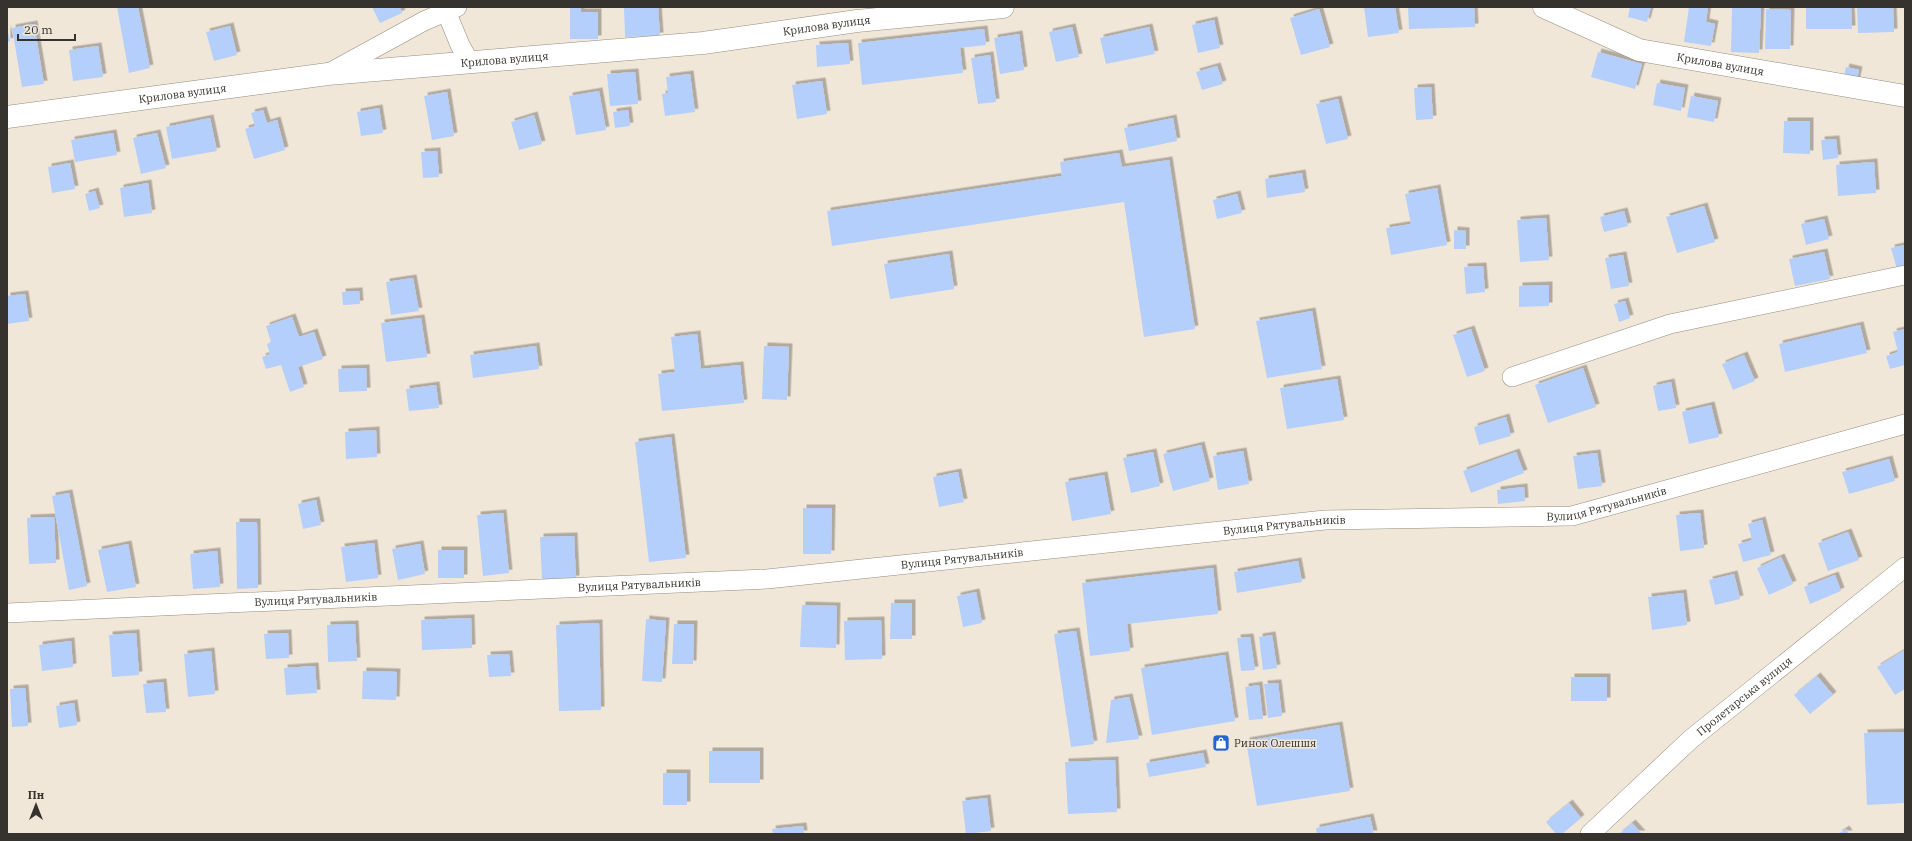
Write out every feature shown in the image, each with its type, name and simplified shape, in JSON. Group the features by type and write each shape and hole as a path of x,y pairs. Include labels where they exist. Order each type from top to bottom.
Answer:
{"street":[{"name":"Крилова вулиця","path":"7,117 328,74 703,44 857,21 1003,7"},
{"name":"Крилова вулиця","path":"1544,7 1639,50 1905,96"},
{"path":"328,74 424,21 451,9 460,45 470,63"},
{"path":"1512,377 1670,324 1905,275"},
{"name":"Вулиця Рятувальників","path":"7,613 767,579 1325,520 1572,516 1905,424"},
{"name":"Пролетарська вулиця","path":"1590,834 1691,739 1905,567"}],"building":[{"path":"117,7 138,7 150,68 129,73"},
{"path":"372,7 400,7 402,13 380,23"},
{"path":"570,7 581,7 581,12 598,12 598,39 570,39"},
{"path":"624,7 658,7 660,36 625,37"},
{"path":"1364,7 1395,7 1399,33 1368,37"},
{"path":"1408,7 1474,7 1475,27 1409,29"},
{"path":"1630,7 1651,7 1647,22 1628,17"},
{"path":"1689,7 1708,7 1706,22 1715,24 1711,46 1684,42"},
{"path":"1732,7 1761,7 1759,53 1731,52"},
{"path":"1851,7 1852,29 1806,29 1806,8"},
{"path":"1857,7 1893,7 1894,32 1858,33"},
{"path":"1319,9 1330,47 1301,55 1290,18"},
{"path":"1766,9 1791,10 1790,49 1765,49"},
{"path":"1214,20 1220,48 1198,53 1192,25"},
{"path":"34,24 44,84 22,87 12,28"},
{"path":"230,26 237,55 214,61 206,32"},
{"path":"1072,27 1079,57 1056,62 1049,32"},
{"path":"1149,27 1155,54 1106,64 1100,38"},
{"path":"7,28 10,41 7,42"},
{"path":"984,29 986,45 960,48 963,73 862,85 858,43"},
{"path":"1019,34 1024,70 1000,74 994,38"},
{"path":"848,43 850,64 817,67 816,45"},
{"path":"98,46 103,77 73,81 69,50"},
{"path":"1598,52 1642,64 1635,89 1591,77"},
{"path":"990,55 996,102 978,104 971,58"},
{"path":"1217,66 1223,84 1202,90 1196,72"},
{"path":"1846,67 1859,70 1856,84 1843,80"},
{"path":"635,72 638,104 610,106 607,74"},
{"path":"690,74 695,112 665,116 662,94 668,93 666,77"},
{"path":"822,81 827,114 797,119 792,85"},
{"path":"1657,83 1685,88 1681,111 1653,105"},
{"path":"1431,87 1433,119 1416,120 1414,88"},
{"path":"599,91 606,130 576,135 569,96"},
{"path":"447,92 454,136 432,140 424,96"},
{"path":"1691,96 1718,101 1714,122 1687,117"},
{"path":"1338,99 1348,139 1326,144 1316,104"},
{"path":"379,108 383,133 361,136 357,112"},
{"path":"263,110 267,123 277,120 285,150 254,159 245,129 255,126 251,113"},
{"path":"628,110 630,126 615,128 613,112"},
{"path":"534,115 542,144 519,150 511,122"},
{"path":"210,118 217,151 172,159 166,127"},
{"path":"1173,118 1177,141 1129,151 1124,128"},
{"path":"1784,121 1810,121 1810,154 1783,153"},
{"path":"113,133 117,155 75,162 71,140"},
{"path":"157,133 166,168 141,174 133,138"},
{"path":"1836,139 1838,158 1823,160 1821,140"},
{"path":"437,151 439,177 423,178 421,152"},
{"path":"1119,153 1122,167 1169,160 1195,329 1144,337 1124,202 832,246 827,211 1062,176 1060,162"},
{"path":"1874,162 1876,193 1838,196 1836,165"},
{"path":"70,163 75,189 52,193 48,167"},
{"path":"1302,173 1305,192 1267,198 1265,179"},
{"path":"148,183 152,213 124,217 120,188"},
{"path":"1437,188 1447,245 1391,255 1386,228 1411,224 1405,194"},
{"path":"95,191 100,208 89,211 85,194"},
{"path":"1237,194 1242,213 1217,219 1213,200"},
{"path":"1704,206 1715,242 1677,253 1666,217"},
{"path":"1624,211 1628,226 1604,232 1600,217"},
{"path":"1546,218 1549,260 1520,262 1517,220"},
{"path":"1824,219 1829,239 1806,245 1801,224"},
{"path":"1454,230 1466,231 1466,249 1454,249"},
{"path":"1905,245 1905,267 1897,269 1891,248"},
{"path":"1824,252 1830,279 1795,286 1789,259"},
{"path":"949,254 954,289 890,299 884,264"},
{"path":"1623,255 1629,286 1611,289 1605,258"},
{"path":"1483,266 1485,292 1466,294 1464,267"},
{"path":"413,278 419,311 391,315 386,282"},
{"path":"1549,285 1549,306 1519,307 1519,286"},
{"path":"359,291 360,304 343,305 342,292"},
{"path":"25,294 29,321 7,324 7,296"},
{"path":"1625,301 1630,318 1619,322 1614,304"},
{"path":"1312,311 1322,369 1267,378 1256,321"},
{"path":"292,317 299,337 314,332 323,359 298,367 304,387 290,392 281,365 266,369 262,357 270,354 267,344 271,342 266,326"},
{"path":"421,318 427,357 386,362 381,323"},
{"path":"1860,325 1867,353 1785,372 1779,344"},
{"path":"1471,329 1485,371 1467,377 1453,335"},
{"path":"1905,329 1905,365 1890,369 1886,356 1898,352 1893,332"},
{"path":"697,334 701,369 740,365 744,403 662,411 658,374 675,372 671,337"},
{"path":"536,346 539,369 473,378 470,355"},
{"path":"764,346 789,347 787,400 762,399"},
{"path":"1744,355 1755,381 1733,390 1722,364"},
{"path":"366,368 367,391 339,392 338,369"},
{"path":"1583,368 1596,407 1548,423 1535,385"},
{"path":"1337,379 1344,420 1287,429 1280,388"},
{"path":"1671,382 1676,408 1658,411 1653,386"},
{"path":"436,385 439,408 409,411 406,389"},
{"path":"1711,405 1719,437 1689,444 1682,412"},
{"path":"1506,417 1511,436 1479,445 1474,427"},
{"path":"376,430 377,457 346,459 345,432"},
{"path":"671,437 686,558 649,562 635,442"},
{"path":"1201,445 1210,481 1173,491 1163,454"},
{"path":"1243,451 1249,484 1218,490 1213,456"},
{"path":"1153,452 1160,486 1131,493 1123,458"},
{"path":"1516,452 1524,473 1471,493 1463,471"},
{"path":"1597,453 1602,486 1578,489 1573,456"},
{"path":"1889,459 1895,481 1849,494 1842,472"},
{"path":"958,472 964,502 939,507 933,477"},
{"path":"1104,475 1111,514 1072,521 1065,482"},
{"path":"1524,487 1525,501 1498,504 1497,490"},
{"path":"69,493 87,586 69,590 52,496"},
{"path":"316,500 321,525 303,529 298,504"},
{"path":"803,508 832,508 831,554 803,554"},
{"path":"503,513 509,573 483,576 477,515"},
{"path":"1700,513 1704,548 1680,551 1676,515"},
{"path":"54,517 56,563 29,564 27,518"},
{"path":"1762,520 1771,555 1743,562 1738,544 1752,540 1748,524"},
{"path":"236,522 257,522 258,588 237,589"},
{"path":"1848,532 1859,560 1828,571 1818,543"},
{"path":"574,536 576,579 542,580 540,537"},
{"path":"374,543 378,578 346,582 341,547"},
{"path":"128,544 136,587 107,592 98,550"},
{"path":"420,544 425,574 398,580 392,549"},
{"path":"438,550 464,550 464,578 438,578"},
{"path":"217,551 220,587 193,589 190,554"},
{"path":"1781,557 1793,584 1769,595 1757,568"},
{"path":"1298,561 1302,582 1237,593 1234,572"},
{"path":"1213,568 1218,614 1127,624 1130,651 1090,656 1082,583"},
{"path":"1734,574 1740,599 1715,605 1709,580"},
{"path":"1835,575 1841,591 1810,604 1804,587"},
{"path":"976,592 982,623 963,627 957,596"},
{"path":"1683,593 1687,625 1652,630 1648,597"},
{"path":"891,603 912,603 912,639 890,639"},
{"path":"802,605 837,606 836,648 800,647"},
{"path":"471,618 472,648 422,650 421,620"},
{"path":"646,619 666,621 662,682 642,681"},
{"path":"881,620 882,659 845,660 844,621"},
{"path":"599,623 601,710 559,711 556,625"},
{"path":"355,624 357,661 328,662 327,625"},
{"path":"674,624 694,624 693,664 672,664"},
{"path":"1076,631 1094,744 1071,747 1054,634"},
{"path":"136,633 139,675 112,677 109,635"},
{"path":"288,633 289,658 266,659 264,634"},
{"path":"1272,635 1277,668 1263,670 1259,637"},
{"path":"1250,637 1255,670 1241,671 1237,638"},
{"path":"71,641 73,667 42,671 39,645"},
{"path":"1905,650 1905,689 1895,695 1877,667"},
{"path":"211,651 215,694 188,697 184,654"},
{"path":"509,654 511,676 489,677 487,655"},
{"path":"1225,655 1235,721 1152,735 1141,668"},
{"path":"315,666 317,693 286,695 284,668"},
{"path":"363,671 397,672 396,700 362,699"},
{"path":"1817,676 1833,695 1810,714 1794,695"},
{"path":"1571,677 1607,677 1607,701 1571,701"},
{"path":"163,682 166,712 146,713 143,684"},
{"path":"1278,683 1282,716 1268,718 1264,684"},
{"path":"1259,685 1263,719 1249,720 1245,687"},
{"path":"25,688 28,726 12,727 10,689"},
{"path":"1129,697 1139,739 1106,743 1111,700"},
{"path":"74,703 77,725 59,728 56,706"},
{"path":"1339,725 1350,791 1257,806 1246,741"},
{"path":"1905,732 1905,803 1867,805 1864,733"},
{"path":"709,751 760,751 760,783 709,783"},
{"path":"1203,753 1206,767 1149,777 1146,763"},
{"path":"1115,760 1117,812 1068,814 1065,762"},
{"path":"663,773 687,773 687,805 663,805"},
{"path":"987,798 991,831 966,834 962,801"},
{"path":"1569,803 1581,818 1562,834 1556,834 1546,822"},
{"path":"1370,817 1374,834 1317,834 1316,828"},
{"path":"1632,823 1642,834 1619,834"},
{"path":"803,826 804,834 773,834 772,829"},
{"path":"1846,829 1849,834 1838,834"}],"place":[{"name":"Ринок Олешшя","path":"1221,743"}]}
